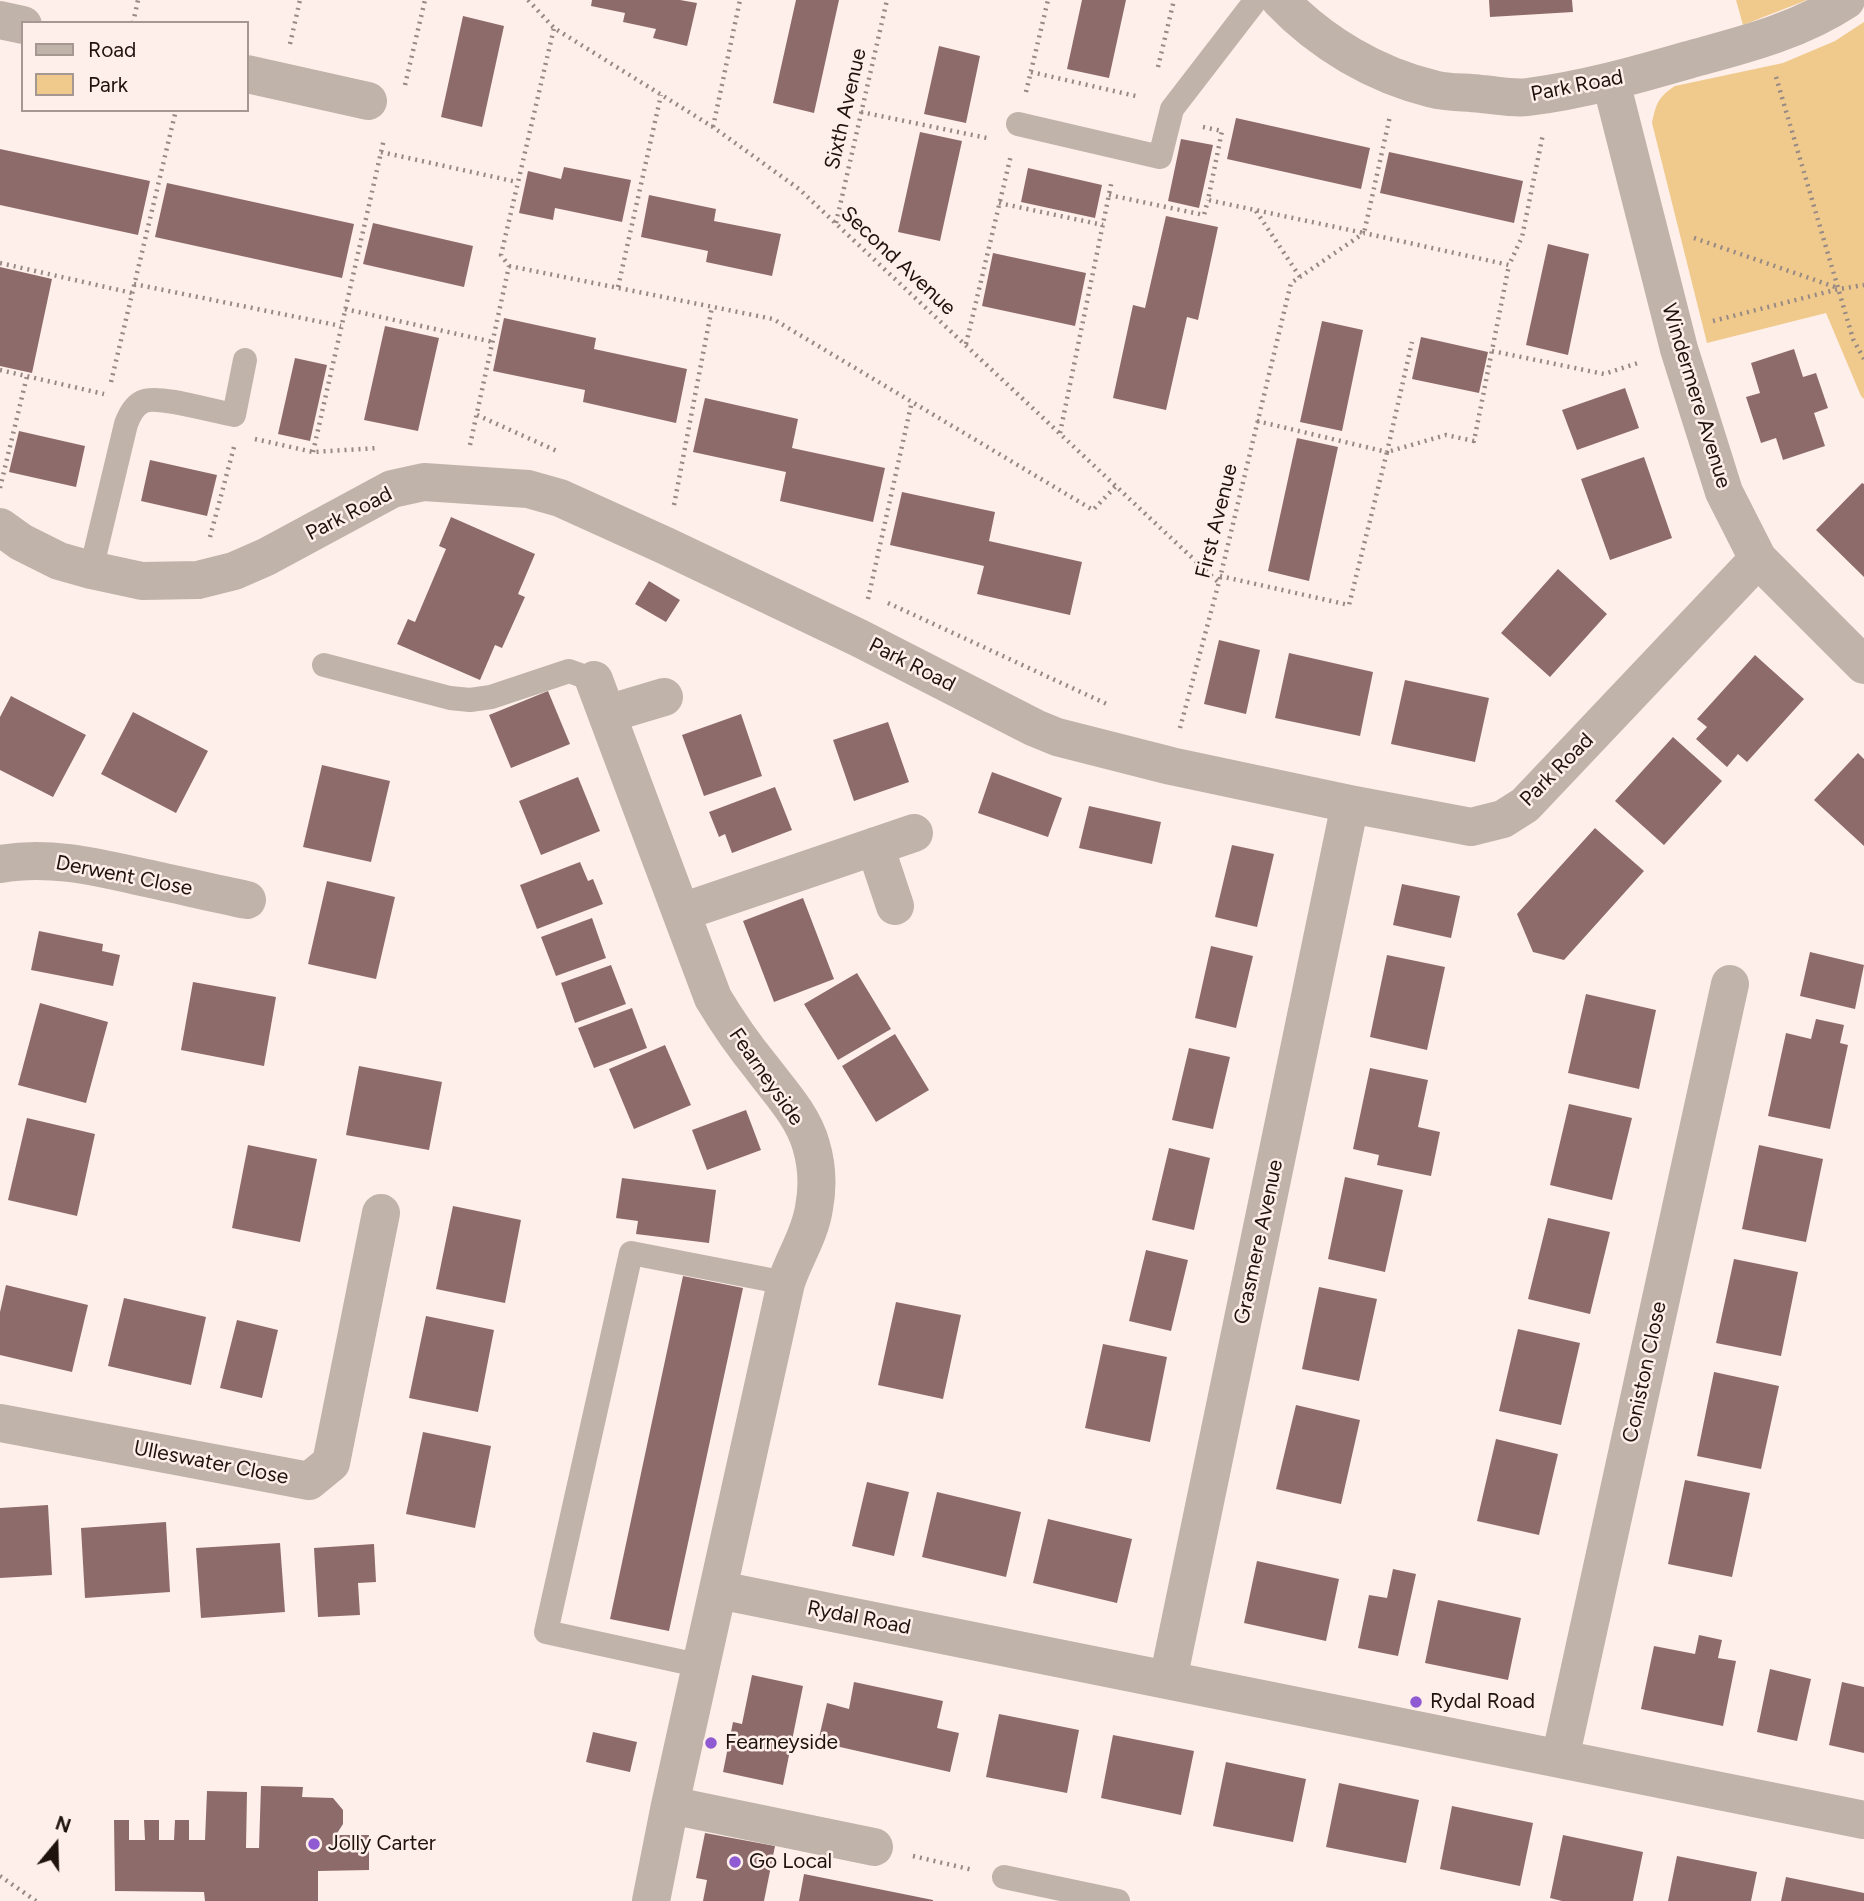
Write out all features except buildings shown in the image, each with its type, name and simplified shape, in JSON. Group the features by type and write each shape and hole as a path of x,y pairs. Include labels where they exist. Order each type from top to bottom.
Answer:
{"street":[{"name":"Park Road","path":"1280,0 1297,18 1354,59 1399,78 1435,89 1525,97 1611,82 1765,39 1804,24 1846,0"},
{"path":"0,20 21,25"},
{"path":"248,74 377,118"},
{"name":"Windermere Avenue","path":"1611,82 1677,340 1724,492 1758,559 1864,665"},
{"name":"Park Road","path":"0,527 21,542 59,561 92,570 142,580 198,580 234,571 266,557 392,489 424,482 528,489 561,498 666,546 1058,737 1171,766 1471,827 1503,819 1525,806 1758,559"},
{"path":"600,697 664,697"},
{"name":"Fearneyside","path":"600,697 713,998 727,1022 795,1111 811,1144 818,1180 814,1210 786,1283 651,1901"},
{"name":"Grasmere Avenue","path":"1168,1680 1350,804"},
{"path":"682,912 914,833"},
{"path":"875,846 895,906"},
{"name":"Derwent Close","path":"0,863 19,860 59,861 99,867 247,900"},
{"name":"Coniston Close","path":"1560,1759 1730,984"},
{"name":"Ulleswater Close","path":"0,1423 309,1481 331,1463 380,1213"},
{"name":"Rydal Road","path":"719,1590 1864,1820"},
{"path":"670,1805 874,1847"}],"lane":[{"path":"1016,134 1118,148 1160,157 1164,109 1256,0"},
{"path":"92,570 131,412 142,402 158,399 235,425 246,360"},
{"path":"324,665 450,698 470,700 491,697 569,671 600,697"},
{"path":"702,1666 546,1632 631,1253 786,1283"},
{"path":"1004,1877 1118,1901"}],"path":[{"path":"133,21 138,0"},
{"name":"Second Avenue","path":"528,0 554,28 713,127 799,189 1219,579"},
{"path":"713,127 740,0"},
{"name":"Sixth Avenue","path":"836,224 887,0"},
{"path":"966,345 1048,0"},
{"path":"1164,109 1174,0"},
{"path":"554,28 501,255 509,266 773,319 1093,510 1116,486"},
{"path":"1765,39 1853,339 1864,359"},
{"path":"1031,72 1164,109 1222,131 1204,215 1109,195"},
{"path":"1255,210 1300,277 1364,233 1399,78"},
{"path":"1257,421 1387,452 1446,435 1474,441 1509,265 1522,237 1552,93"},
{"path":"618,287 661,95"},
{"path":"126,424 106,404 176,112"},
{"path":"861,112 1016,134"},
{"path":"313,452 381,152 377,118"},
{"path":"1060,433 1118,148"},
{"path":"381,152 517,182"},
{"path":"1208,200 1509,265"},
{"path":"999,203 1102,226"},
{"path":"1647,222 1839,289"},
{"path":"0,263 132,293"},
{"path":"462,484 509,266"},
{"name":"First Avenue","path":"1171,766 1291,283 1300,277"},
{"path":"134,284 341,326"},
{"path":"1492,351 1604,374 1677,340 1839,289 1864,285"},
{"path":"666,546 712,307"},
{"path":"345,309 493,342"},
{"path":"1219,579 1349,605 1412,342"},
{"path":"0,370 108,395"},
{"path":"0,488 27,376"},
{"path":"859,638 912,401"},
{"path":"198,580 235,425 313,452 388,448"},
{"path":"874,1847 1004,1877"},
{"path":"0,1876 36,1901"}],"green space":[{"path":"1736,0 1807,0 1743,25"},
{"path":"1864,22 1864,399 1826,313 1707,343 1652,123 1659,102 1675,86 1783,63 1835,41"}],"place":[{"name":"Rydal Road","path":"1416,1702"},
{"name":"Fearneyside","path":"711,1743"},
{"name":"Jolly Carter","path":"314,1844"},
{"name":"Go Local","path":"735,1862"}]}
